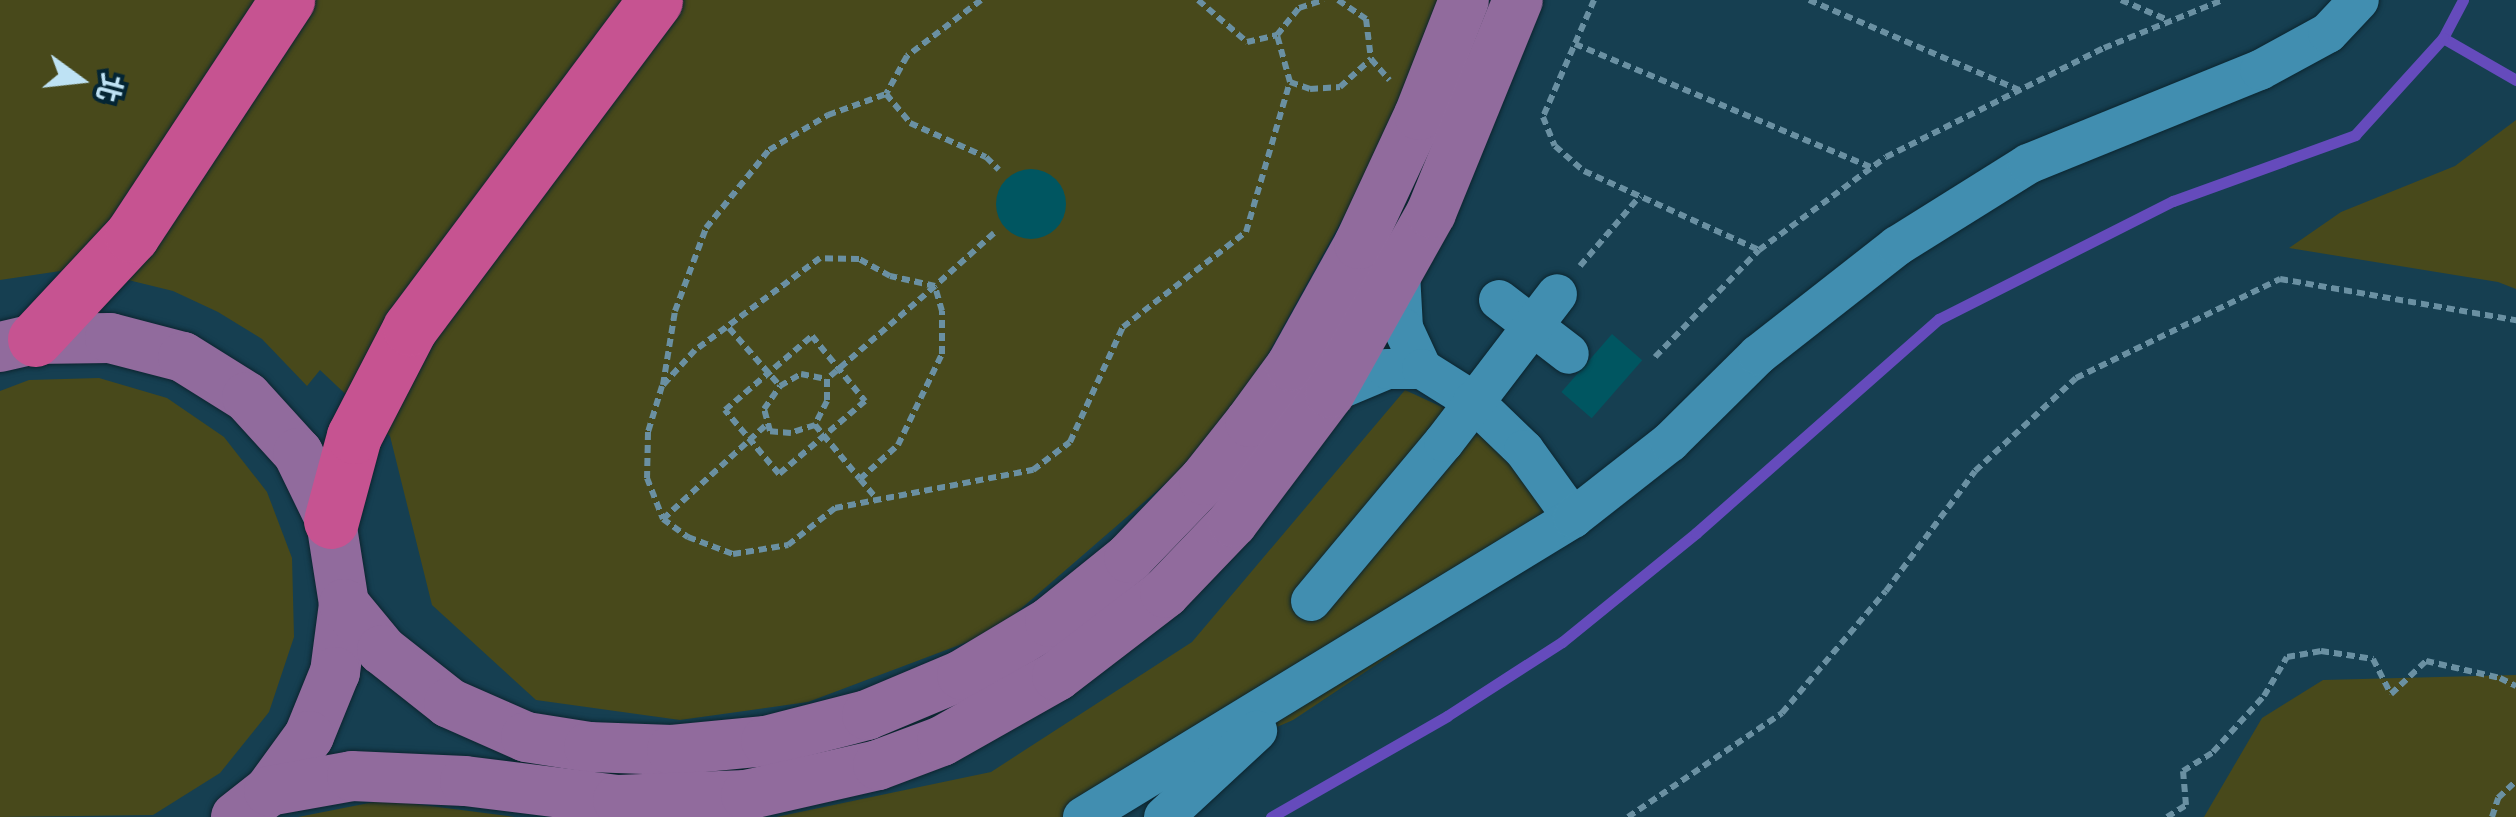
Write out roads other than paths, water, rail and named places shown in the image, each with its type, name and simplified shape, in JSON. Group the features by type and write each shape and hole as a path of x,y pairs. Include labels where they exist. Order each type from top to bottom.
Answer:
{"highway":[{"path":"17,343 132,235 286,0"},
{"path":"331,521 354,436 410,328 655,0"}],"main road":[{"path":"344,604 382,650 449,703 499,728 555,742 628,749 719,747 818,730 912,698 962,675 1050,622 1129,558 1204,480 1291,366 1358,244 1419,115 1464,0"},
{"path":"252,804 352,776 465,780 618,800 681,800 812,783 878,765 1002,711 1126,626 1165,593 1234,522 1330,394 1400,273 1460,152 1518,0"},
{"path":"17,343 110,338 183,358 247,397 298,453 331,521 344,604 329,688 309,736 252,804"}],"lane":[{"path":"1083,817 1573,518 1670,442 1758,355 1897,246 2028,164 2277,61 2328,33 2359,0"},
{"path":"1400,273 1403,328 1422,369"},
{"path":"1312,601 1444,442 1556,294"},
{"path":"1499,300 1569,354"},
{"path":"1330,394 1386,369 1422,369 1473,401 1524,450 1573,518"},
{"path":"1164,817 1322,671"}],"waterway":[{"path":"2463,0 2443,38 2516,80"},
{"path":"1271,817 1447,716 1562,642 1696,533 1939,319 2173,201 2355,135 2443,38"}]}
